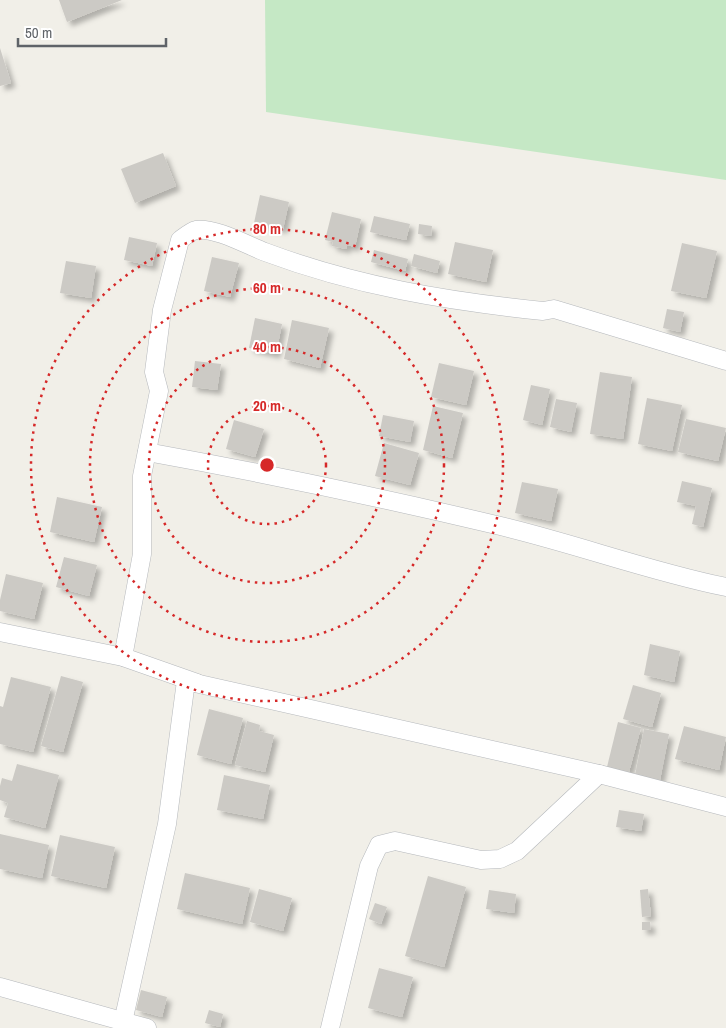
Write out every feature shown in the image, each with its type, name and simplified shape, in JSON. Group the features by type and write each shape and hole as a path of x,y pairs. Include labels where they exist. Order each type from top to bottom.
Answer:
{"street":[{"path":"123,657 142,554 142,476 158,391 154,372 162,310 180,240 196,230 218,233 295,262 374,286 469,304 543,311 554,309 726,361"},
{"path":"147,452 212,463 493,524 601,552 676,577 726,587"},
{"path":"0,632 123,657 202,685"},
{"path":"122,1022 166,824 186,681 599,774 726,807"},
{"path":"330,1028 369,866 379,845 395,841 481,860 500,859 517,851 599,774"},
{"path":"0,987 147,1028"}],"green space":[{"path":"265,0 726,0 726,180 266,112"}],"building":[{"path":"59,0 122,0 67,22"},
{"path":"0,48 11,83 0,86"},
{"path":"163,153 176,186 135,203 121,169"},
{"path":"260,195 289,202 283,229 254,223"},
{"path":"332,212 361,219 355,247 347,245 346,249 332,246 333,242 325,240"},
{"path":"374,216 410,224 406,240 370,232"},
{"path":"419,224 432,226 431,236 418,234"},
{"path":"129,237 157,243 152,266 124,260"},
{"path":"455,242 493,250 486,282 448,274"},
{"path":"682,243 717,251 706,298 671,291"},
{"path":"374,250 408,259 405,271 371,262"},
{"path":"414,254 440,261 437,273 411,266"},
{"path":"212,257 239,263 230,297 204,291"},
{"path":"66,261 96,266 91,298 60,293"},
{"path":"667,309 684,312 680,332 663,328"},
{"path":"255,318 282,324 276,354 249,348"},
{"path":"292,320 329,328 320,368 284,359"},
{"path":"195,361 221,364 217,390 192,387"},
{"path":"439,363 474,371 466,405 431,397"},
{"path":"600,372 632,377 623,439 590,434"},
{"path":"531,385 550,389 542,425 523,420"},
{"path":"647,398 682,405 672,451 638,444"},
{"path":"556,399 577,403 571,432 550,427"},
{"path":"433,406 463,413 452,458 423,450"},
{"path":"383,415 414,421 410,442 379,436"},
{"path":"686,419 726,428 718,461 678,452"},
{"path":"234,420 264,429 255,457 226,449"},
{"path":"384,443 419,453 410,485 375,476"},
{"path":"682,481 712,488 703,527 692,524 696,506 677,502"},
{"path":"522,482 558,489 551,521 515,513"},
{"path":"57,497 102,507 94,542 50,532"},
{"path":"64,557 97,565 89,596 56,587"},
{"path":"6,574 43,583 34,619 0,611 0,600"},
{"path":"650,644 680,651 674,682 644,675"},
{"path":"61,676 83,682 63,752 41,746"},
{"path":"11,677 51,687 33,752 0,744 0,706 3,707"},
{"path":"633,685 661,693 652,727 623,719"},
{"path":"209,709 243,718 231,764 197,755"},
{"path":"247,721 260,725 259,731 274,735 265,772 235,765"},
{"path":"618,722 641,728 629,772 607,767"},
{"path":"684,726 726,737 719,770 675,759"},
{"path":"644,729 669,734 660,780 635,775"},
{"path":"17,764 59,775 45,828 4,817 8,803 0,800 0,786 2,778 12,781"},
{"path":"224,775 270,785 263,819 217,810"},
{"path":"619,810 644,814 641,831 616,827"},
{"path":"0,834 49,845 42,878 0,869"},
{"path":"60,835 115,847 106,888 51,876"},
{"path":"185,873 250,888 242,924 177,909"},
{"path":"428,876 466,887 444,967 405,956"},
{"path":"259,889 292,898 283,931 250,922"},
{"path":"648,889 651,916 642,917 640,890"},
{"path":"489,890 516,894 514,913 486,909"},
{"path":"375,903 387,907 381,924 369,919"},
{"path":"642,922 650,922 651,930 642,930"},
{"path":"379,968 413,977 402,1017 368,1008"},
{"path":"141,990 167,997 162,1017 136,1010"},
{"path":"209,1010 223,1014 220,1027 205,1023"}]}
